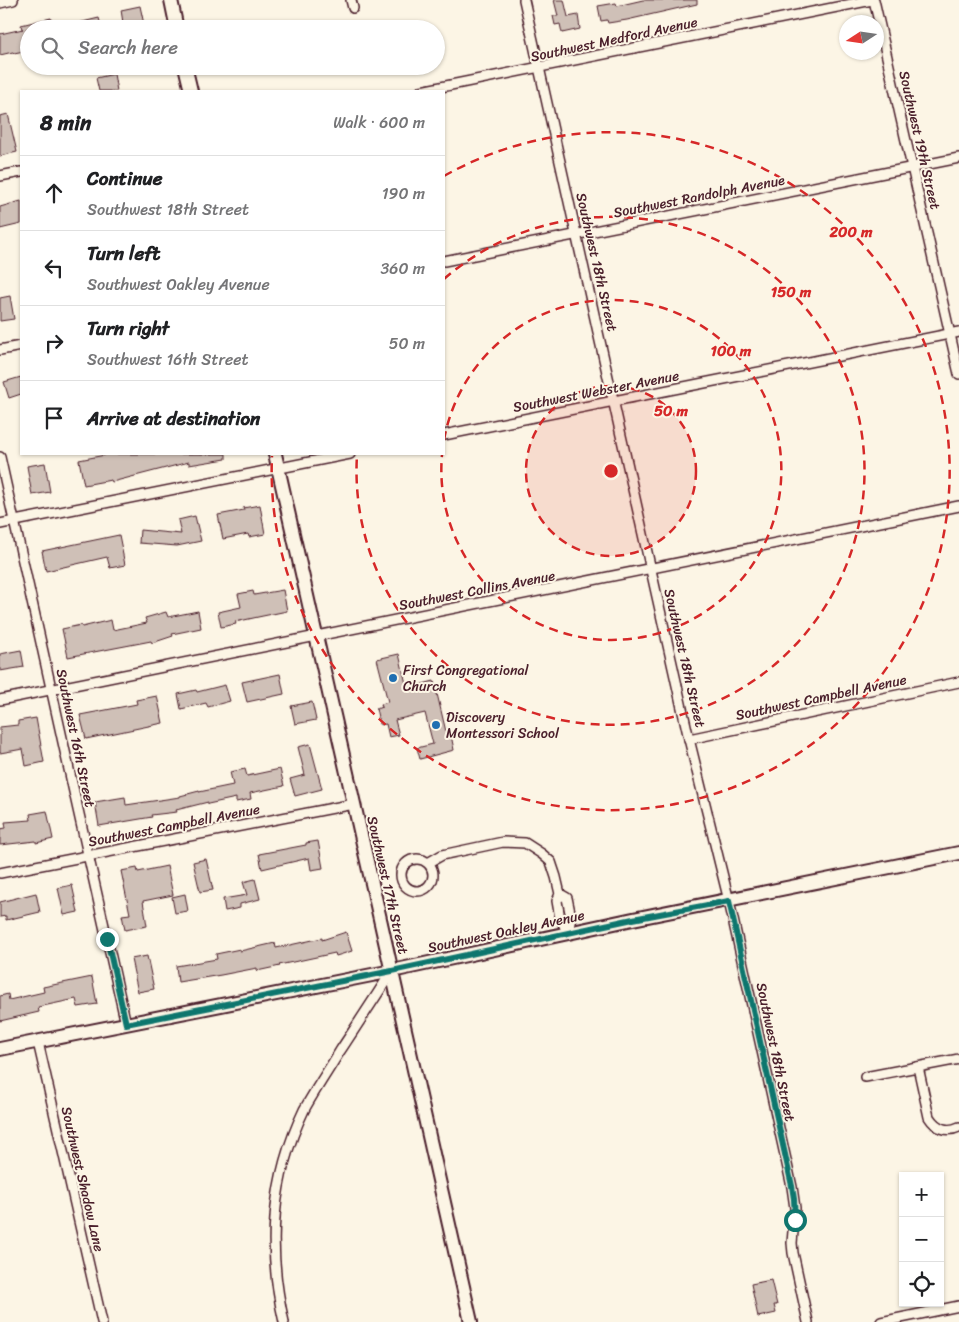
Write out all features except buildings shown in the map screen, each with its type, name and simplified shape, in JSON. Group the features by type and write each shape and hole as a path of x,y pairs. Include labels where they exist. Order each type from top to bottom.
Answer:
{"street":[{"path":"0,3 13,0"},
{"path":"171,0 175,20"},
{"name":"Southwest 18th Street","path":"524,0 689,739 729,901 793,1193 795,1208 792,1253 808,1322"},
{"name":"Southwest Medford Avenue","path":"426,90 873,0"},
{"name":"Southwest 19th Street","path":"873,0 912,168 954,333 959,374"},
{"path":"188,75 191,90"},
{"name":"Southwest Randolph Avenue","path":"445,261 959,158"},
{"path":"0,176 20,172"},
{"name":"Southwest Webster Avenue","path":"445,435 954,333"},
{"path":"0,350 20,346"},
{"name":"Southwest 17th Street","path":"275,455 471,1322"},
{"path":"0,524 345,455"},
{"name":"Southwest 16th Street","path":"0,457 126,1024"},
{"name":"Southwest Collins Avenue","path":"0,700 651,570 959,506"},
{"name":"Southwest Campbell Avenue","path":"689,739 959,682"},
{"name":"Southwest Campbell Avenue","path":"0,873 354,804"},
{"path":"428,863 442,855 503,842 525,843 551,862 560,894 567,898 571,916 568,933"},
{"name":"Southwest Oakley Avenue","path":"0,1049 392,971 959,853"},
{"path":"284,1322 276,1287 273,1254 277,1197 287,1152 318,1086 392,971"},
{"name":"Southwest Shadow Lane","path":"38,1042 102,1322"},
{"path":"865,1077 959,1059"},
{"path":"918,1067 929,1117 932,1122 937,1127 943,1129 950,1130 959,1127"},
{"path":"881,1322 959,1306"}],"place":[{"name":"First Congregational Church","path":"393,678"},
{"name":"Discovery Montessori School","path":"436,725"}],"route":[{"path":"107,939 126,1024 392,971 633,919 729,901 792,1186 795,1220"}]}
